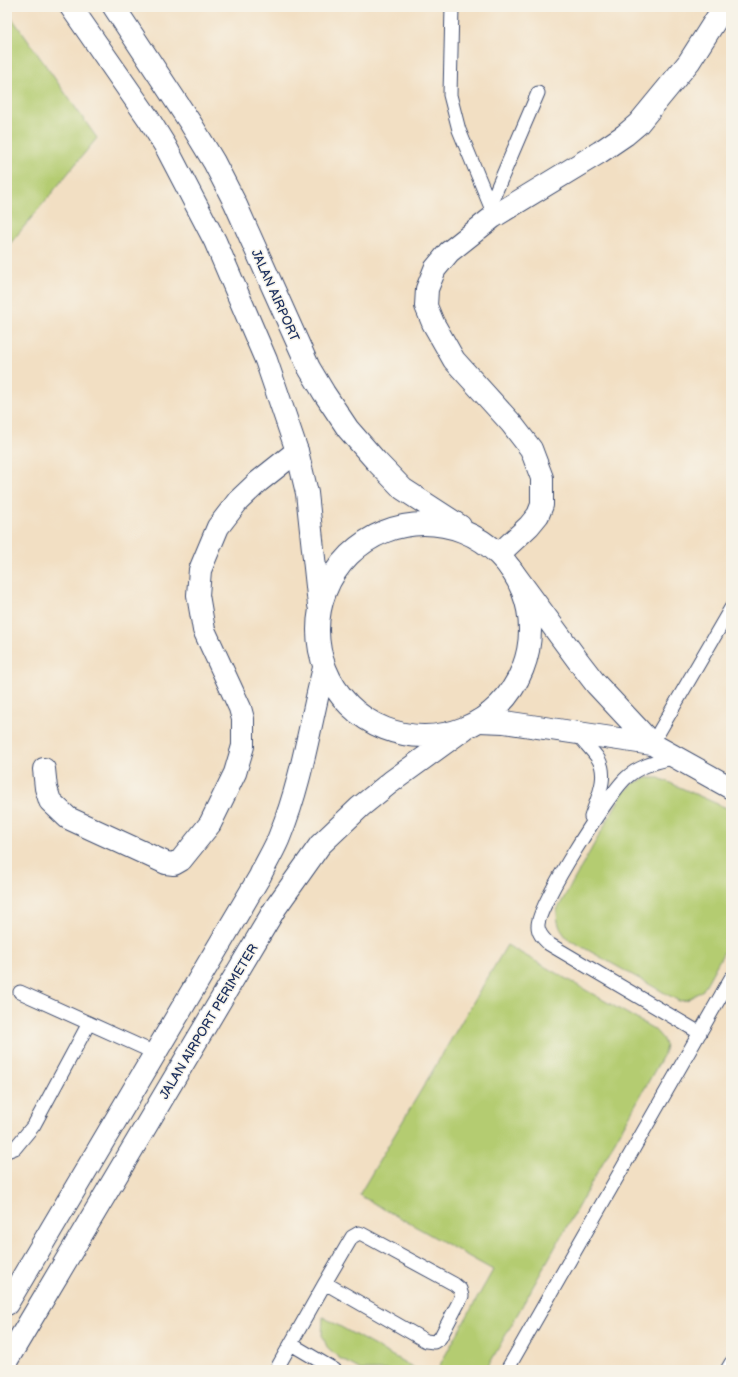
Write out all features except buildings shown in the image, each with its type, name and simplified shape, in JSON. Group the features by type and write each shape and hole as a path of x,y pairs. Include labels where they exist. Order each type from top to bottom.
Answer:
{"main road":[{"path":"71,7 148,118 166,147 215,241 266,360 297,451 307,493 319,610 317,639 324,668 341,697 366,720 397,733 431,736 471,725 504,722 652,744"},
{"name":"JALAN AIRPORT","path":"114,7 191,124 214,162 235,203 309,368 348,429 403,489 498,555"},
{"path":"498,555 529,526 538,515 542,505 542,478 531,449 511,423 454,360 433,324 426,306 427,289 435,269 449,252 492,211 600,152 638,124 689,62 724,7"},
{"path":"44,769 46,788 50,801 68,818 166,863 174,864 181,860 210,824 235,773 243,746 243,719 240,708 204,630 198,595 200,570 218,527 238,501 258,482 297,451"},
{"path":"319,610 331,577 354,550 384,531 419,524 454,528 498,555 578,662 596,684 652,744 731,788"},
{"name":"JALAN AIRPORT PERIMETER","path":"7,1360 276,907 320,845 360,807 385,787 471,725 505,698 523,668 530,634 526,599 498,555"},
{"path":"7,1304 260,876 280,835 293,796 305,752 312,715 324,668"}],"lane":[{"path":"452,7 450,95 459,130 492,211"},
{"path":"492,211 538,93"},
{"path":"652,744 731,608"},
{"path":"577,733 598,758 603,779 588,828"},
{"path":"676,757 647,764 629,775 615,791 588,828 542,909 538,927 541,937 548,944 700,1033"},
{"path":"507,1370 730,981"},
{"path":"20,992 155,1053"},
{"path":"7,1151 15,1148 34,1125 89,1023"},
{"path":"276,1370 325,1283 352,1237 359,1233 454,1284 460,1289 462,1296 440,1338 434,1342 426,1341 325,1283"},
{"path":"291,1344 335,1370"},
{"path":"727,1370 731,1364"}],"green space":[{"path":"7,11 97,138 9,245 7,242"},
{"path":"647,778 659,778 731,810 731,939 703,990 687,1000 679,1001 568,939 562,932 557,919 557,910 623,793 634,783"},
{"path":"507,945 654,1029 662,1038 666,1046 664,1054 486,1370 437,1370 493,1270 359,1195"},
{"path":"323,1317 418,1370 361,1370 339,1358 327,1347 322,1335"}]}
